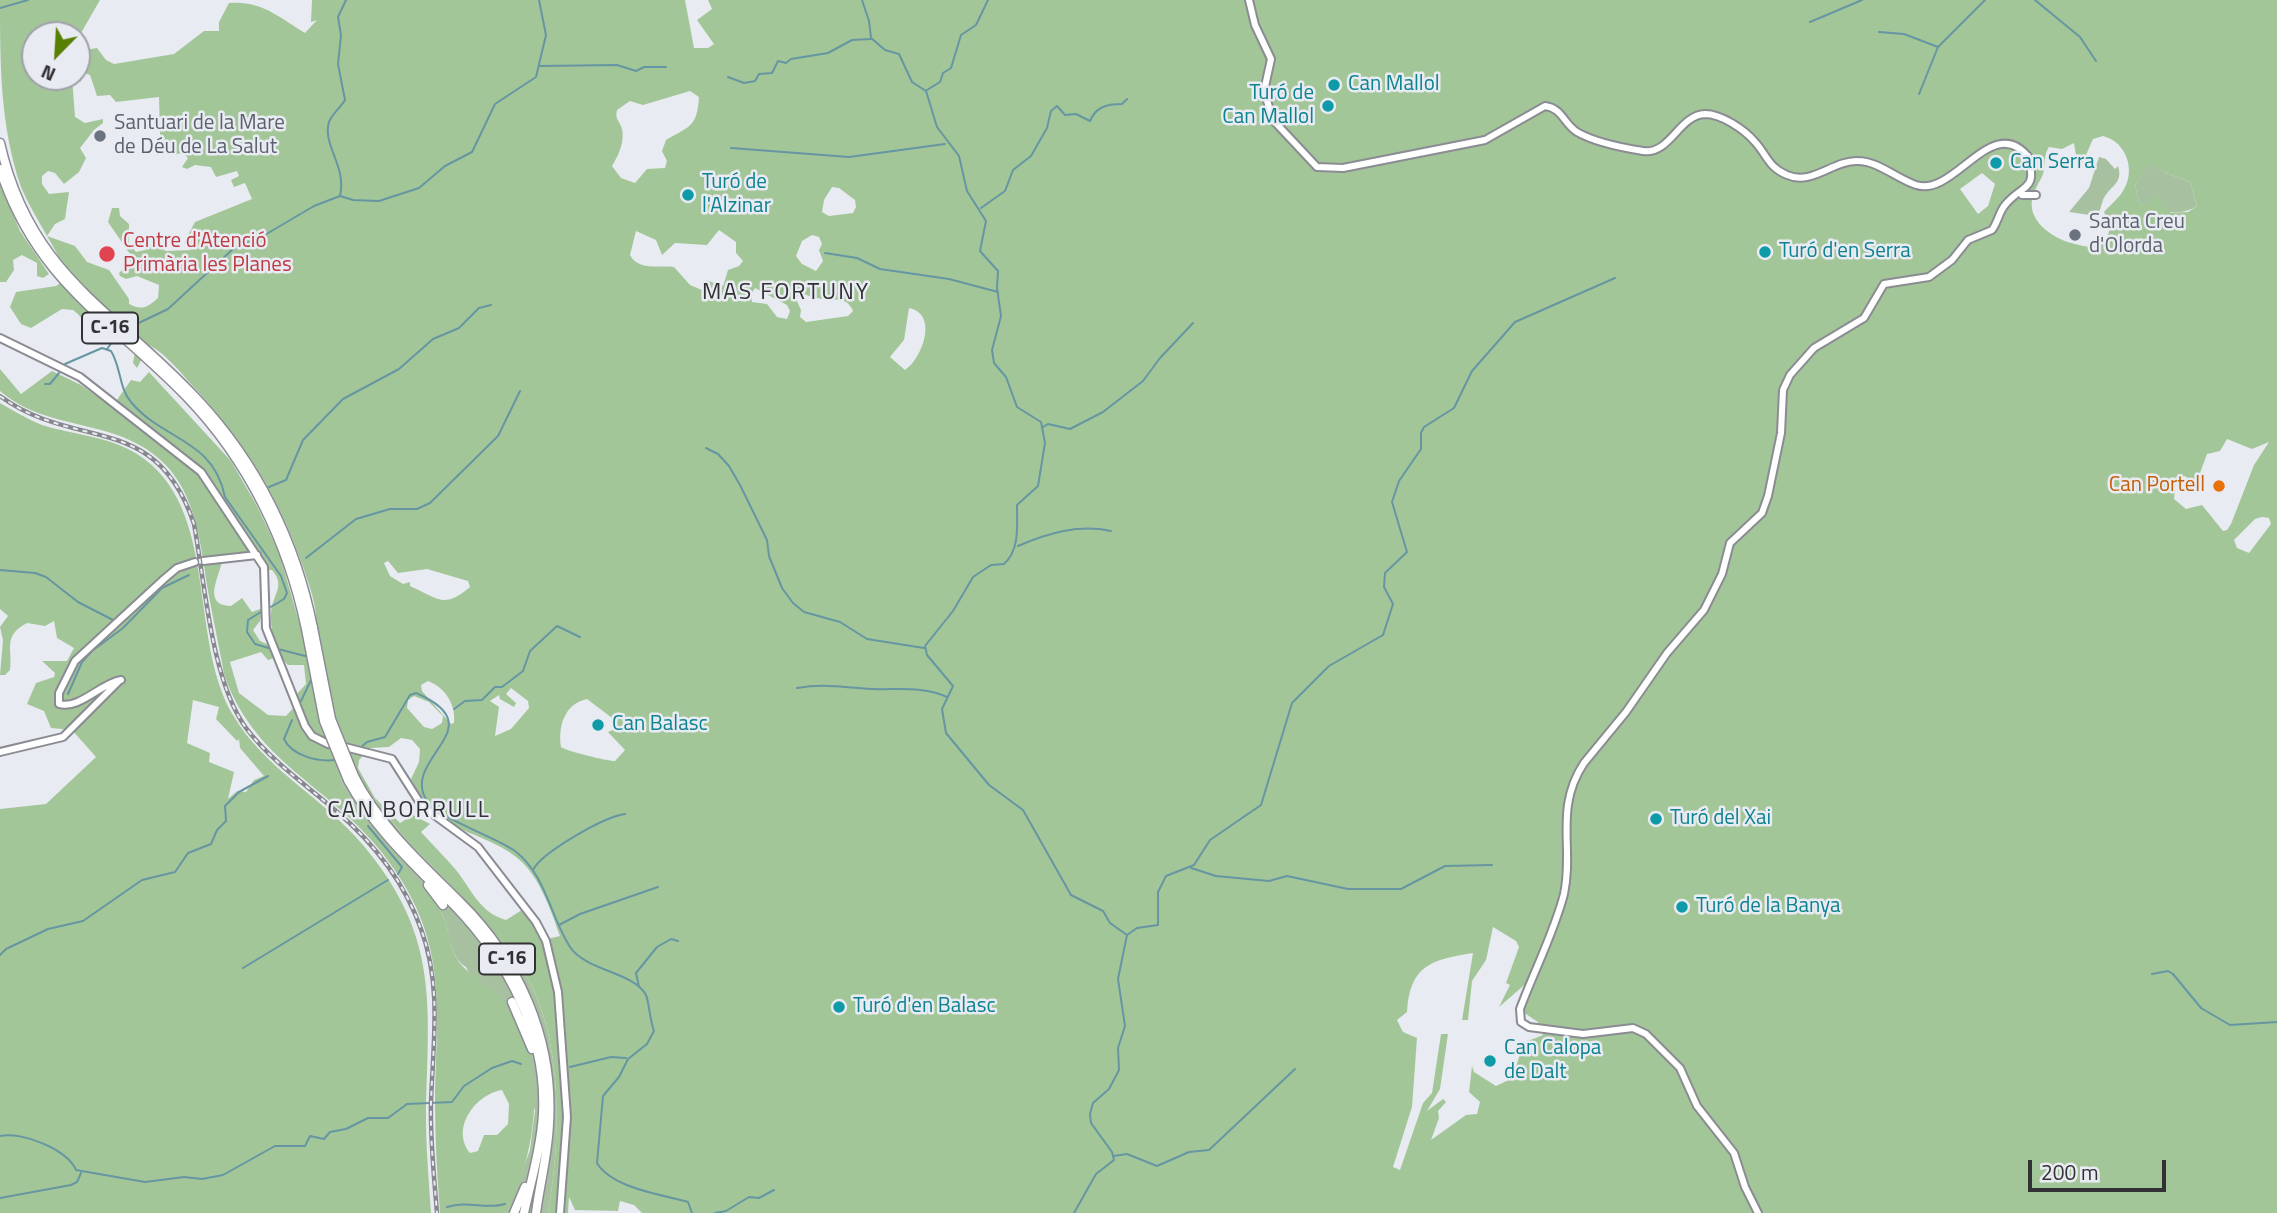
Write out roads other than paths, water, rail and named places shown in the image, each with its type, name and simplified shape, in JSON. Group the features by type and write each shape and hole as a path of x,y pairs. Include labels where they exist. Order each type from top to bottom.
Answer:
{"highway":[{"name":"C-16","path":"0,143 23,211 59,273"},
{"name":"C-16","path":"0,169 25,229 59,273 217,422 261,486 291,551 331,719 351,778 377,825 477,930 507,972 525,1010 540,1067 543,1112 524,1213"},
{"name":"C-16","path":"351,778 383,823 474,915 498,946 529,1003 542,1044 549,1098 548,1135 536,1213"},
{"path":"414,866 443,905"},
{"path":"512,1002 540,1067"},
{"name":"C-16","path":"514,1213 534,1161"}],"main road":[{"path":"1249,0 1257,30 1271,60 1264,91 1273,120 1313,163 1327,169 1485,140 1545,106 1556,109 1581,134 1645,152 1659,148 1694,117 1711,115 1730,123 1752,139 1774,168 1799,178 1858,160 1917,186 1931,187 1947,181 1974,156 1992,147 2016,147 2028,156 2035,174 2029,191 2013,198 2002,209 1992,230 1968,240 1956,257 1934,274 1884,284 1864,318 1814,348 1790,375 1783,390 1781,433 1762,513 1734,537 1722,575 1706,607 1584,763 1570,792 1564,825 1564,891 1520,1009 1521,1022 1530,1027 1583,1034 1630,1028 1643,1032 1682,1072 1696,1106 1737,1158 1743,1182 1758,1213"},
{"path":"2028,156 2032,174 2029,191"},
{"path":"0,340 31,349 88,383 198,468 257,555 266,575 266,614 274,649 305,726 312,736 328,744"},
{"path":"0,340 15,350 88,383"},
{"path":"15,350 31,349 55,368"},
{"path":"230,556 248,541"},
{"path":"203,561 257,555"},
{"path":"0,752 63,737 121,680 103,684 70,705 59,704 59,693 75,661 177,568 195,562"},
{"path":"345,747 385,755 394,761 422,806 478,847 544,935 558,992 567,1111 560,1213"}],"waterway":[{"path":"0,8 28,0"},
{"path":"340,196 340,175 328,131 330,119 345,100 338,64 341,35 338,17 346,0"},
{"path":"126,329 168,309 233,249 258,239 314,206 340,196 353,200 379,201 419,188 445,166 472,152 495,104 536,77 546,35 539,0"},
{"path":"862,0 871,38 885,50 899,54 912,82 926,91 937,127 959,156 967,191 986,221 980,251 998,271 997,288 1001,316 992,350 994,363 1006,377 1017,407 1041,422 1045,443 1038,486 1017,505 1013,552 1004,564 991,565 973,577 953,611 925,646 927,655 953,686 942,709 946,733 989,785 1023,810 1071,895 1103,911 1110,923 1127,935 1118,979 1125,1026 1118,1048 1119,1070 1109,1089 1093,1103 1090,1114 1091,1123 1112,1152 1114,1160 1096,1174 1074,1213"},
{"path":"927,90 940,82 943,73 951,68 961,35 976,25 988,0"},
{"path":"1810,22 1862,0"},
{"path":"1919,94 1938,47 1985,0"},
{"path":"2035,0 2080,37 2096,61"},
{"path":"1879,32 1904,34 1938,47"},
{"path":"728,77 744,83 755,81 759,74 772,73 778,61 786,63 791,59 828,53 852,40 871,39"},
{"path":"539,66 617,65 636,71 644,67 666,67"},
{"path":"981,208 1005,191 1013,170 1031,156 1047,128 1051,111 1057,106 1065,115 1076,114 1090,121 1102,107 1122,104 1127,99"},
{"path":"731,148 849,157 945,144"},
{"path":"825,253 857,258 880,269 949,279 998,292"},
{"path":"1127,935 1137,928 1158,925 1158,892 1166,876 1194,865 1210,840 1261,805 1292,703 1329,666 1383,635 1393,604 1384,587 1385,573 1407,552 1392,502 1399,481 1421,449 1421,433 1424,427 1454,408 1472,371 1515,322 1615,278"},
{"path":"269,487 286,480 303,440 343,399 399,369 433,339 459,328 479,308 491,305"},
{"path":"1043,427 1048,424 1070,429 1103,412 1143,381 1160,358 1193,323"},
{"path":"107,349 116,337"},
{"path":"65,364 102,348 111,351 124,390 131,402 144,415 186,442 210,463 219,478 225,497 281,576 287,593 284,599 269,608"},
{"path":"45,384 50,384 59,373"},
{"path":"306,558 356,519 390,509 417,509 430,503 498,436 520,391"},
{"path":"706,448 718,454 740,485 767,540 769,556 782,588 793,603 804,612 840,622 867,639 924,648"},
{"path":"1018,546 1075,529 1111,531"},
{"path":"0,570 35,573 46,577 78,602 113,620"},
{"path":"68,694 82,662 92,651 123,628 162,588 189,575"},
{"path":"264,610 248,620 247,632 255,644 272,649"},
{"path":"454,709 465,701 482,700 495,687 502,687 523,671 530,651 557,626 580,637"},
{"path":"278,649 309,657"},
{"path":"301,701 312,678"},
{"path":"797,688 826,686 911,689 947,697"},
{"path":"359,749 367,742 385,737 410,695 416,693 439,706 448,719 448,731 425,771 422,785 427,801 433,808 455,821 515,851 534,872 563,935 577,955 631,981 646,995 654,1031 647,1044 628,1059 619,1077 603,1096 597,1163 604,1172 625,1184 688,1202 692,1213"},
{"path":"292,720 284,739 293,750 314,759 335,760"},
{"path":"0,955 6,949 48,929 83,921 142,880 175,872 188,853 211,844 217,830 226,821 225,806 239,792 268,776"},
{"path":"533,870 548,854 574,836 603,821 625,814"},
{"path":"368,826 402,867 398,874"},
{"path":"1191,868 1216,876 1269,881 1287,876 1348,889 1401,889 1445,866 1492,865"},
{"path":"243,968 388,880"},
{"path":"559,925 580,914 658,887"},
{"path":"639,987 636,973 657,947 671,939 678,941"},
{"path":"2152,974 2168,971 2173,974 2201,1008 2230,1025 2277,1022"},
{"path":"570,1067 611,1057 626,1058"},
{"path":"0,1136 32,1139 64,1156 76,1170 145,1182 184,1177 202,1179 223,1175 275,1146 305,1146 310,1136 324,1139 330,1132 346,1129 368,1118 388,1118 407,1104 452,1102 464,1086 492,1068 512,1061 521,1064"},
{"path":"1114,1156 1127,1154 1157,1166 1189,1152 1209,1150 1295,1069"},
{"path":"0,1198 71,1185 77,1182 81,1173"},
{"path":"715,1213 726,1211 749,1197 759,1198 774,1190"},
{"path":"447,1207 462,1204 505,1204"}],"railway":[{"path":"0,396 29,413 57,424 111,438 136,448 158,464 178,488 194,524 217,658 234,708 246,728 266,751 335,810 375,849 406,895 421,929 432,972 435,1015 431,1116 437,1213"}],"place":[{"name":"Can Mallol","path":"1334,85"},
{"name":"Turó de Can Mallol","path":"1328,106"},
{"name":"Santuari de la Mare de Déu de La Salut","path":"100,136"},
{"name":"Can Serra","path":"1996,163"},
{"name":"Turó de l'Alzinar","path":"688,195"},
{"name":"Santa Creu d'Olorda","path":"2075,235"},
{"name":"Turó d'en Serra","path":"1765,252"},
{"name":"Centre d'Atenció Primària les Planes","path":"107,254"},
{"name":"Can Portell","path":"2219,486"},
{"name":"Can Balasc","path":"598,725"},
{"name":"Turó del Xai","path":"1656,819"},
{"name":"Turó de la Banya","path":"1682,907"},
{"name":"Turó d'en Balasc","path":"839,1007"},
{"name":"Can Calopa de Dalt","path":"1490,1061"}],"district":[{"name":"MAS FORTUNY","path":"786,293"},
{"name":"CAN BORRULL","path":"409,811"}]}
